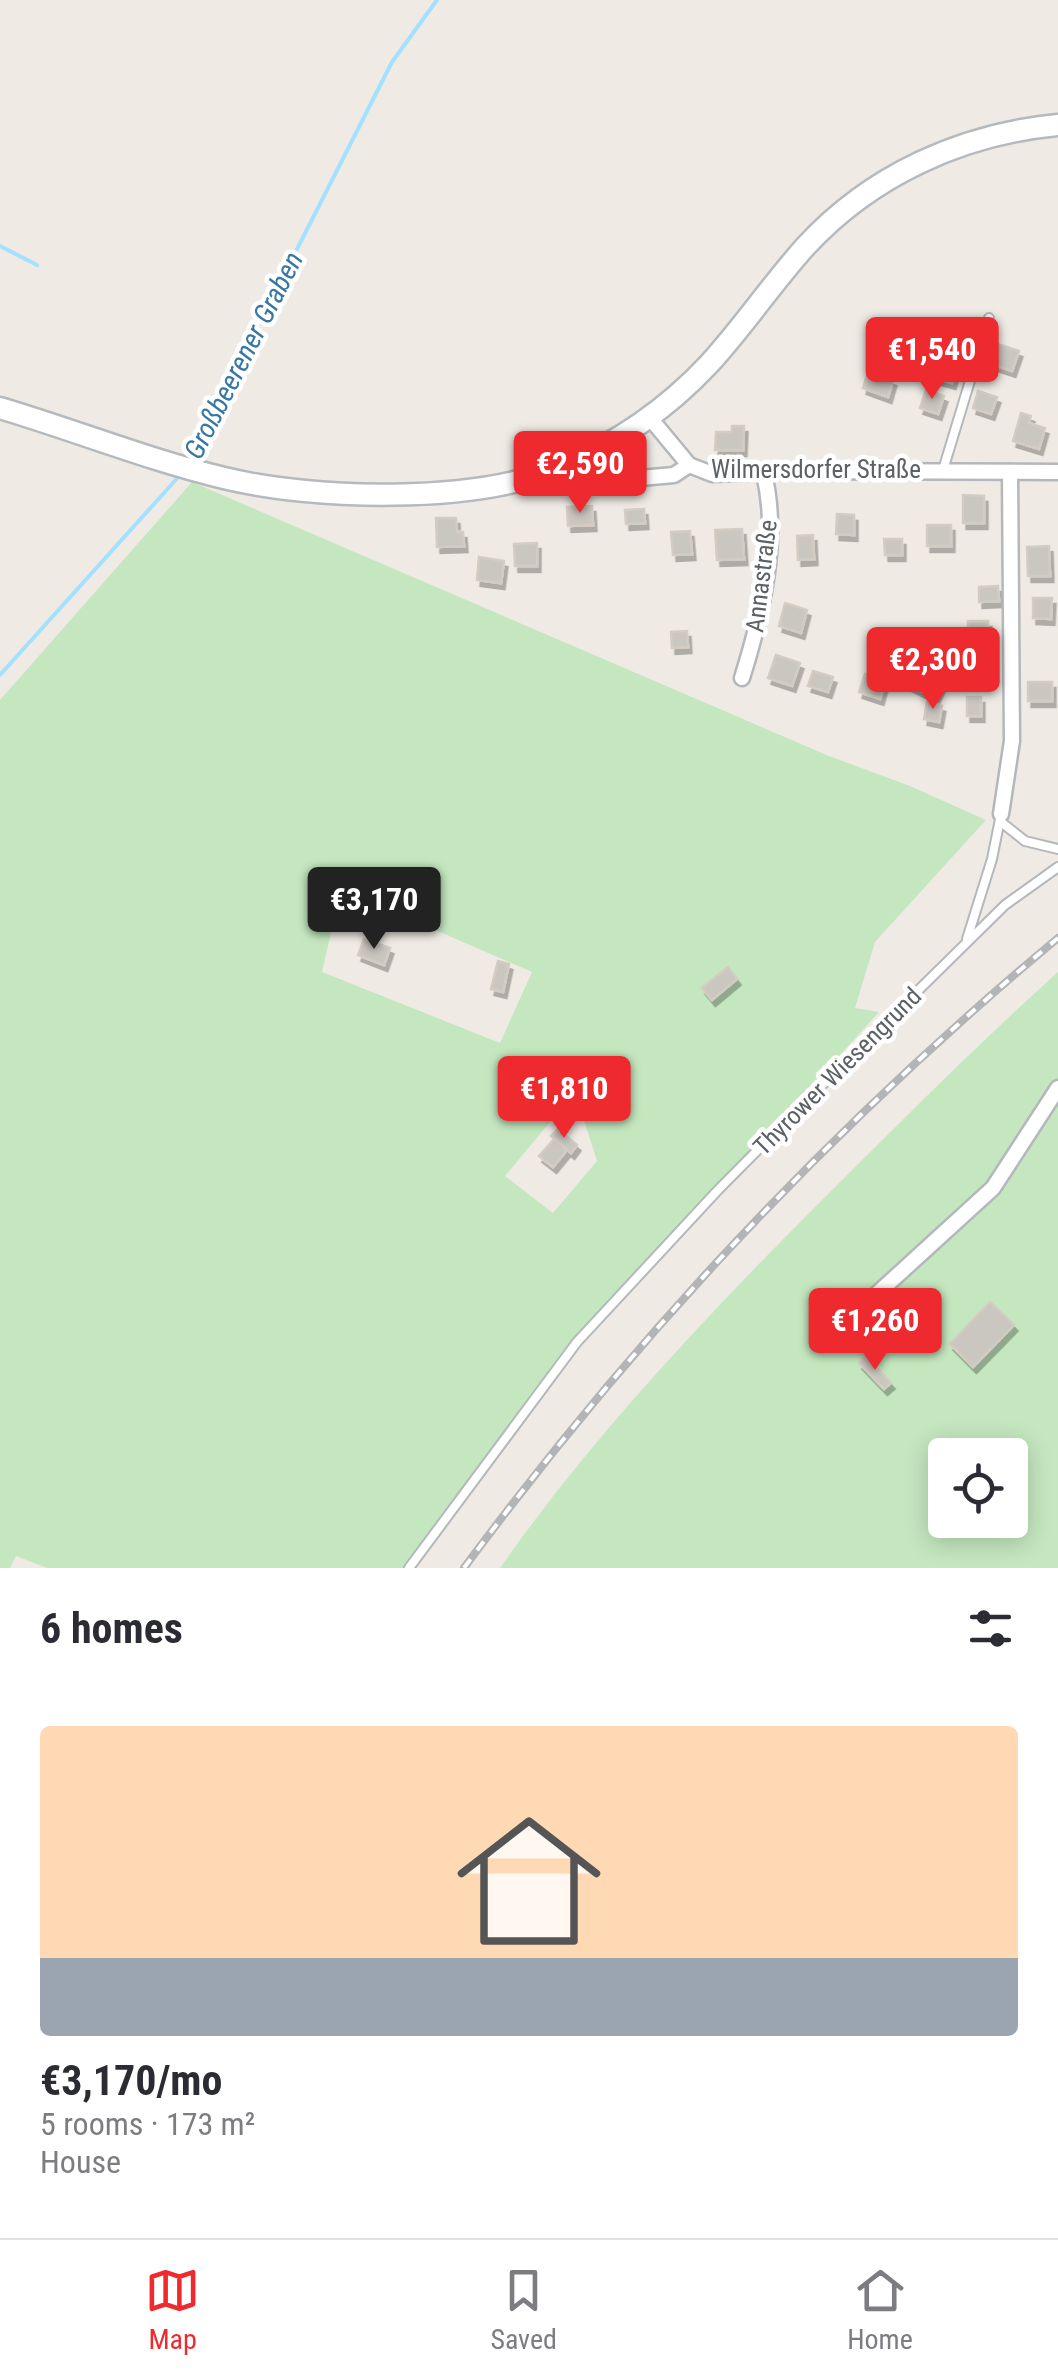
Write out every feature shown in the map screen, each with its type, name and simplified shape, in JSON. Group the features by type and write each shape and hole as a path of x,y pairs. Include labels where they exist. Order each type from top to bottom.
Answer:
{"main road":[{"path":"0,408 213,475 285,488 358,493 491,485 560,467 650,418 710,362 808,244 865,194 911,166 962,145 1012,131 1058,125"}],"street":[{"name":"Wilmersdorfer Straße","path":"650,418 689,465 712,474 802,470 1058,472"},
{"name":"Wilmersdorfer Straße","path":"584,483 674,475 689,465"},
{"name":"Thyrower Wiesengrund","path":"1001,818 1012,741 1010,472"},
{"name":"Annastraße","path":"742,678 760,622 772,517 764,474"},
{"path":"822,1344 992,1188 1058,1088"}],"lane":[{"name":"Wilmersdorfer Straße","path":"944,470 989,318"},
{"path":"1001,818 1025,841 1058,849"},
{"name":"Thyrower Wiesengrund","path":"408,1568 577,1342 732,1176 965,943 1001,818"},
{"path":"965,943 1005,904 1058,867"}],"green space":[{"path":"192,482 986,820 875,942 855,1008 879,1012 577,1345 403,1568 47,1568 16,1556 10,1568 0,1568 0,700","holes":["341,889 532,972 500,1043 322,972","575,1092 597,1161 553,1213 505,1176"]},
{"path":"1058,972 1058,1568 500,1568 572,1473 689,1338 934,1089"}],"building":[{"path":"991,342 1019,351 1012,371 985,362"},
{"path":"938,350 960,356 952,383 930,377"},
{"path":"868,372 893,380 888,397 863,388"},
{"path":"926,390 944,396 938,414 920,408"},
{"path":"978,391 997,397 991,414 973,408"},
{"path":"1021,413 1031,416 1029,423 1045,428 1039,449 1013,441"},
{"path":"732,426 744,426 743,450 715,450 716,432 732,432"},
{"path":"963,495 984,496 984,523 963,523"},
{"path":"592,506 593,525 568,526 567,507"},
{"path":"644,509 645,523 626,524 625,510"},
{"path":"837,514 854,515 854,535 836,534"},
{"path":"436,518 456,518 464,546 437,547"},
{"path":"927,525 951,525 951,546 927,546"},
{"path":"742,529 744,559 717,560 715,530"},
{"path":"690,531 692,554 673,555 671,532"},
{"path":"813,535 814,559 798,560 797,536"},
{"path":"884,539 902,539 902,555 885,555"},
{"path":"537,543 537,566 515,566 514,544"},
{"path":"1049,546 1050,576 1028,576 1027,547"},
{"path":"479,557 504,561 501,583 477,580"},
{"path":"998,586 999,601 979,602 979,587"},
{"path":"1033,598 1052,598 1051,619 1033,618"},
{"path":"785,603 807,610 801,633 779,626"},
{"path":"968,621 988,621 988,641 968,640"},
{"path":"687,631 688,647 672,648 671,632"},
{"path":"884,636 896,639 890,661 877,658"},
{"path":"776,655 800,663 792,686 768,678"},
{"path":"913,669 943,682 935,698 906,684"},
{"path":"813,671 833,677 828,692 808,686"},
{"path":"865,674 885,681 880,699 859,692"},
{"path":"1028,682 1052,682 1052,701 1028,701"},
{"path":"967,697 981,697 981,716 967,716"},
{"path":"927,702 942,706 939,722 924,719"},
{"path":"364,939 390,948 384,965 358,955"},
{"path":"498,961 509,964 503,992 491,989"},
{"path":"728,967 737,979 712,1000 702,988"},
{"path":"558,1129 577,1145 571,1153 551,1136"},
{"path":"554,1139 567,1150 553,1167 539,1156"},
{"path":"990,1302 1014,1325 973,1367 950,1344"},
{"path":"866,1356 891,1383 884,1389 859,1363"}],"waterway":[{"name":"Großbeerener Graben","path":"189,462 392,62 437,0"},
{"path":"0,246 37,265"},
{"name":"Großbeerener Graben","path":"0,675 181,474"}],"railway":[{"path":"464,1568 598,1397 742,1235 896,1082 1058,938"}]}
